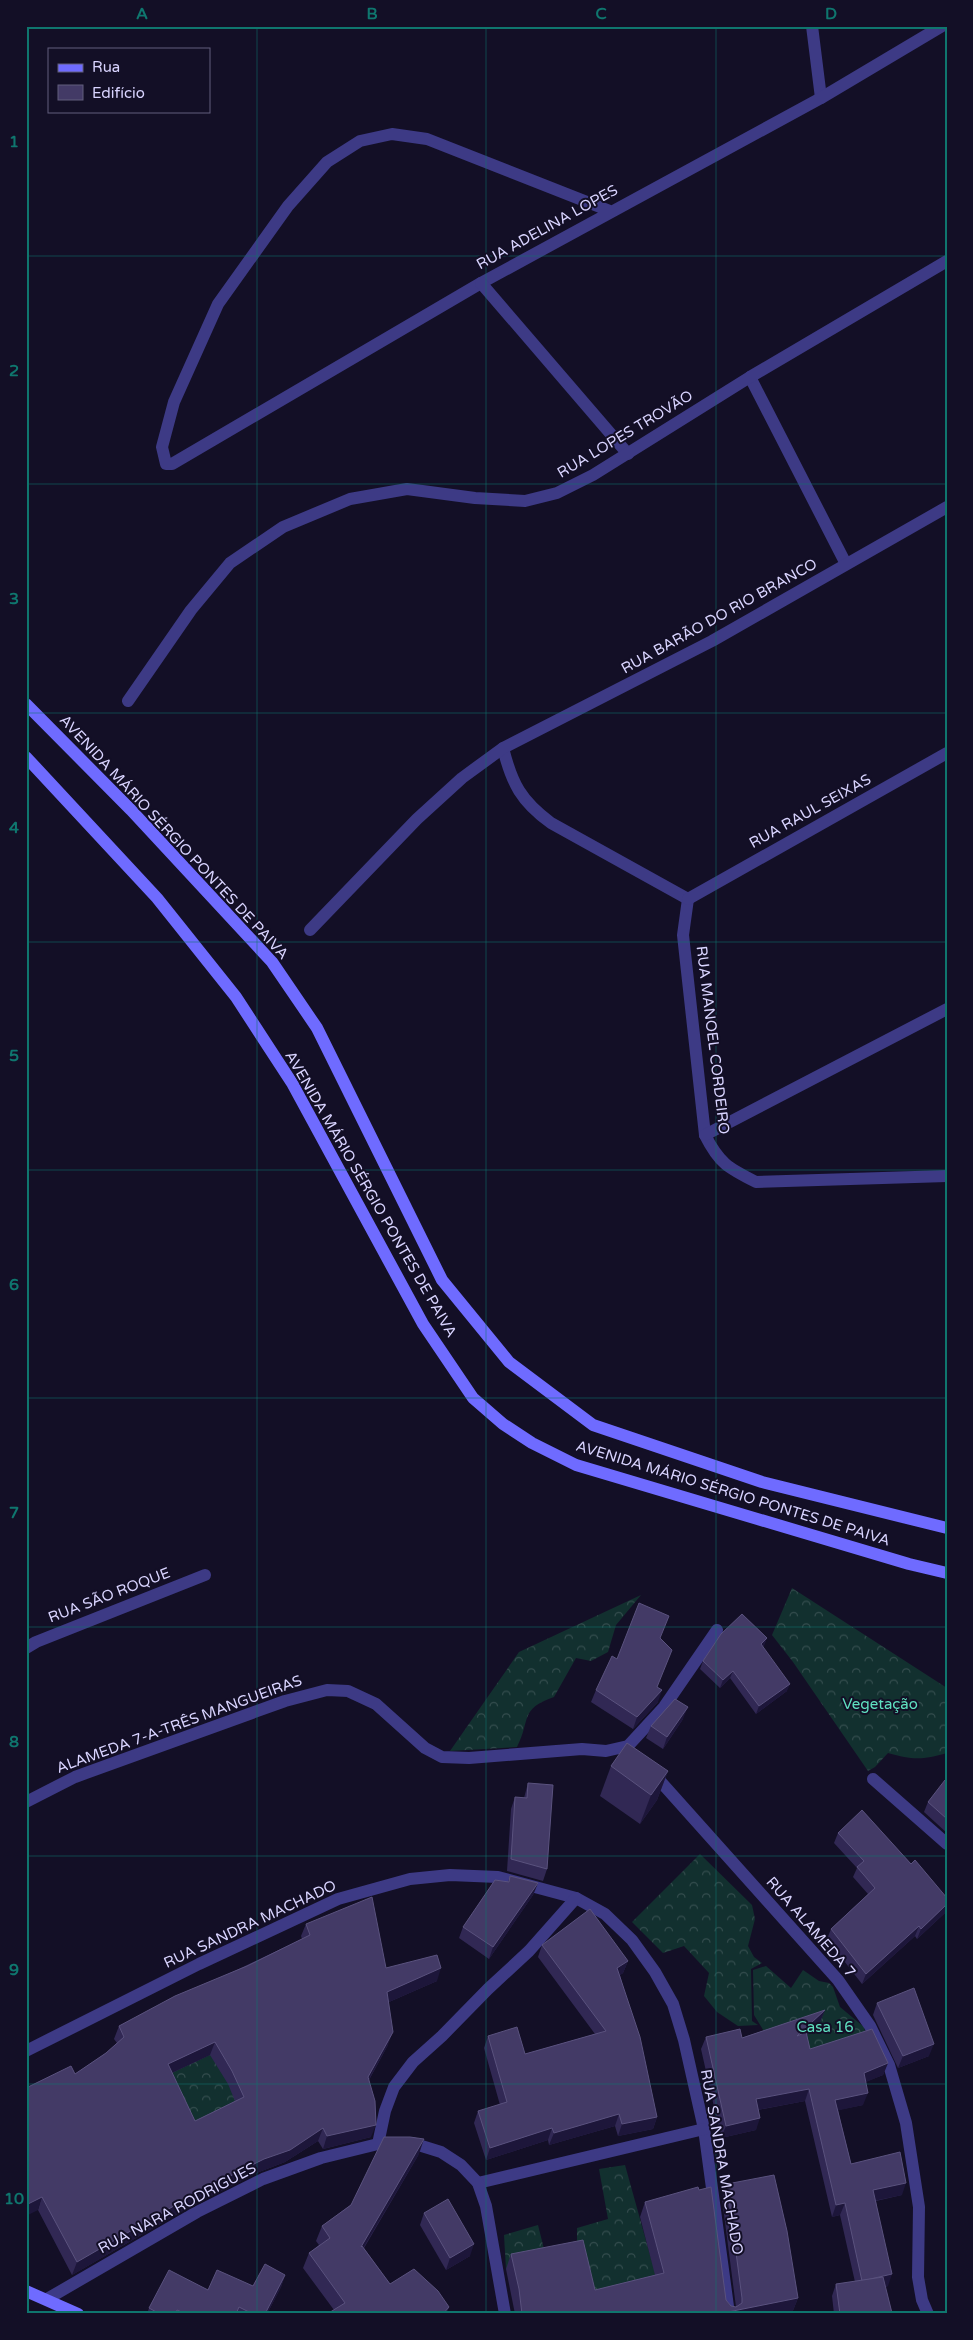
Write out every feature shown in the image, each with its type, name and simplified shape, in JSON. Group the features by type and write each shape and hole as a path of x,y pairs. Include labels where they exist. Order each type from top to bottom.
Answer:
{"main road":[{"name":"AVENIDA MÁRIO SÉRGIO PONTES DE PAIVA","path":"26,704 130,810 272,962 317,1028 442,1280 509,1362 593,1425 762,1482 947,1528"},
{"name":"AVENIDA MÁRIO SÉRGIO PONTES DE PAIVA","path":"26,757 157,898 236,997 292,1083 423,1324 473,1398 503,1424 532,1443 576,1465 909,1564 947,1573"},
{"path":"26,2291 78,2314"}],"street":[{"path":"812,26 821,98"},
{"name":"RUA ADELINA LOPES","path":"610,211 427,139 392,134 360,141 327,162 288,206 218,304 171,411 162,447 166,464 172,464 481,283 610,211 821,98 942,26"},
{"name":"RUA LOPES TROVÃO","path":"128,701 191,610 230,563 283,527 350,499 407,489 475,498 525,501 557,493 593,475 750,377 947,261"},
{"path":"481,283 628,454"},
{"path":"750,377 846,564"},
{"name":"RUA BARÃO DO RIO BRANCO","path":"310,930 417,819 462,778 503,748 712,642 947,507"},
{"path":"503,748 516,789 532,809 552,823 688,898"},
{"name":"RUA RAUL SEIXAS","path":"688,898 947,753"},
{"name":"RUA MANOEL CORDEIRO","path":"688,898 683,935 705,1135 716,1155 733,1171 756,1182 947,1176"},
{"path":"705,1135 947,1009"},
{"name":"RUA SÃO ROQUE","path":"26,1648 61,1631 205,1575"},
{"path":"635,1753 664,1706 716,1630"},
{"name":"ALAMEDA 7-A-TRÊS MANGUEIRAS","path":"26,1802 76,1777 285,1701 327,1690 348,1691 376,1704 425,1748 442,1757 469,1758 582,1749 635,1753"},
{"name":"RUA ALAMEDA 7","path":"635,1753 838,1980 870,2026 889,2065 906,2123 920,2207 918,2276 922,2300 928,2314"},
{"path":"873,1779 947,1844"},
{"name":"RUA SANDRA MACHADO","path":"26,2051 216,1956 338,1899 410,1879 450,1875 498,1877 576,1898 605,1914 632,1940 655,1972 673,2004 684,2040 704,2129 728,2314"},
{"path":"378,2144 385,2111 394,2087 413,2062 442,2036 488,1988 529,1951 576,1898"},
{"path":"478,2183 704,2129"},
{"name":"RUA NARA RODRIGUES","path":"47,2299 197,2212 263,2179 322,2158 378,2144 412,2143 442,2152 461,2165 478,2183 486,2206 505,2314"}],"green space":[{"name":"Vegetação","path":"792,1588 947,1688 947,1753 918,1758 888,1753 875,1767 868,1771 793,1662 772,1635"},
{"path":"641,1595 616,1625 608,1652 591,1661 576,1658 554,1697 535,1706 528,1716 517,1747 450,1751 519,1652"},
{"path":"700,1854 752,1905 755,1919 748,1946 754,1957 762,1963 751,1969 752,2021 758,2025 738,2026 717,2012 704,1996 709,1973 684,1946 663,1953 632,1922"},
{"name":"Casa 16","path":"766,1966 791,1988 803,1970 819,1981 829,1983 833,1987 840,2007 864,2027 867,2040 819,2056 767,2036 754,2015 753,1970"},
{"path":"214,2053 242,2107 198,2130 150,2079"},
{"path":"625,2165 652,2262 714,2280 589,2305 577,2255 577,2228 608,2219 599,2169"},
{"path":"538,2225 547,2261 506,2269 504,2235"}],"building":[{"path":"639,1603 669,1616 660,1638 672,1650 657,1687 662,1690 637,1717 596,1690 612,1656 617,1659"},
{"path":"742,1614 767,1638 761,1644 790,1684 759,1706 733,1671 723,1680 703,1661 721,1634"},
{"path":"675,1699 688,1707 667,1737 651,1726"},
{"path":"627,1743 668,1771 651,1795 611,1766"},
{"path":"945,1780 947,1781 947,1819 928,1802"},
{"path":"528,1783 553,1785 547,1869 511,1859 515,1797 527,1798"},
{"path":"862,1810 911,1864 915,1860 947,1898 947,1904 921,1929 919,1926 866,1974 831,1929 875,1888 857,1867 864,1861 838,1833"},
{"path":"510,1876 538,1883 493,1947 463,1927 495,1880 509,1882"},
{"path":"372,1897 386,1968 437,1955 441,1968 387,1992 393,2032 368,2077 375,2101 376,2125 327,2136 323,2128 290,2150 264,2159 198,2192 77,2262 42,2197 26,2205 26,2088 71,2066 75,2074 106,2053 124,2037 119,2026 175,1996 247,1966 310,1935 306,1924","holes":["215,2042 232,2071 244,2097 195,2121 168,2064"]},
{"path":"590,1909 628,1961 617,1968 640,2037 657,2117 622,2124 619,2114 554,2133 552,2128 490,2148 478,2111 507,2102 488,2036 517,2027 525,2054 606,2031 542,1945"},
{"path":"914,1988 934,2044 903,2056 877,2003"},
{"path":"825,2010 797,2036 806,2032 810,2049 872,2029 888,2063 864,2073 868,2093 835,2100 851,2164 900,2152 906,2183 873,2190 892,2274 862,2281 845,2203 836,2205 809,2089 756,2099 760,2118 726,2126 706,2037 740,2029 742,2038"},
{"path":"384,2137 424,2139 361,2247 390,2284 414,2269 438,2291 449,2307 443,2314 327,2314 345,2303 309,2253 330,2238 322,2226 351,2205"},
{"path":"774,2175 787,2231 798,2298 728,2312 728,2314 522,2314 519,2289 511,2254 583,2240 595,2290 664,2273 645,2202 698,2187 699,2190 711,2187 726,2300 731,2306 736,2307 742,2303 742,2298 727,2184"},
{"path":"448,2199 474,2244 450,2258 424,2213"},
{"path":"265,2264 285,2275 265,2314 253,2314 239,2307 236,2314 186,2314 177,2310 175,2314 160,2314 149,2308 169,2270 208,2290 217,2270 253,2286"},
{"path":"883,2277 892,2313 840,2314 836,2284"}]}
